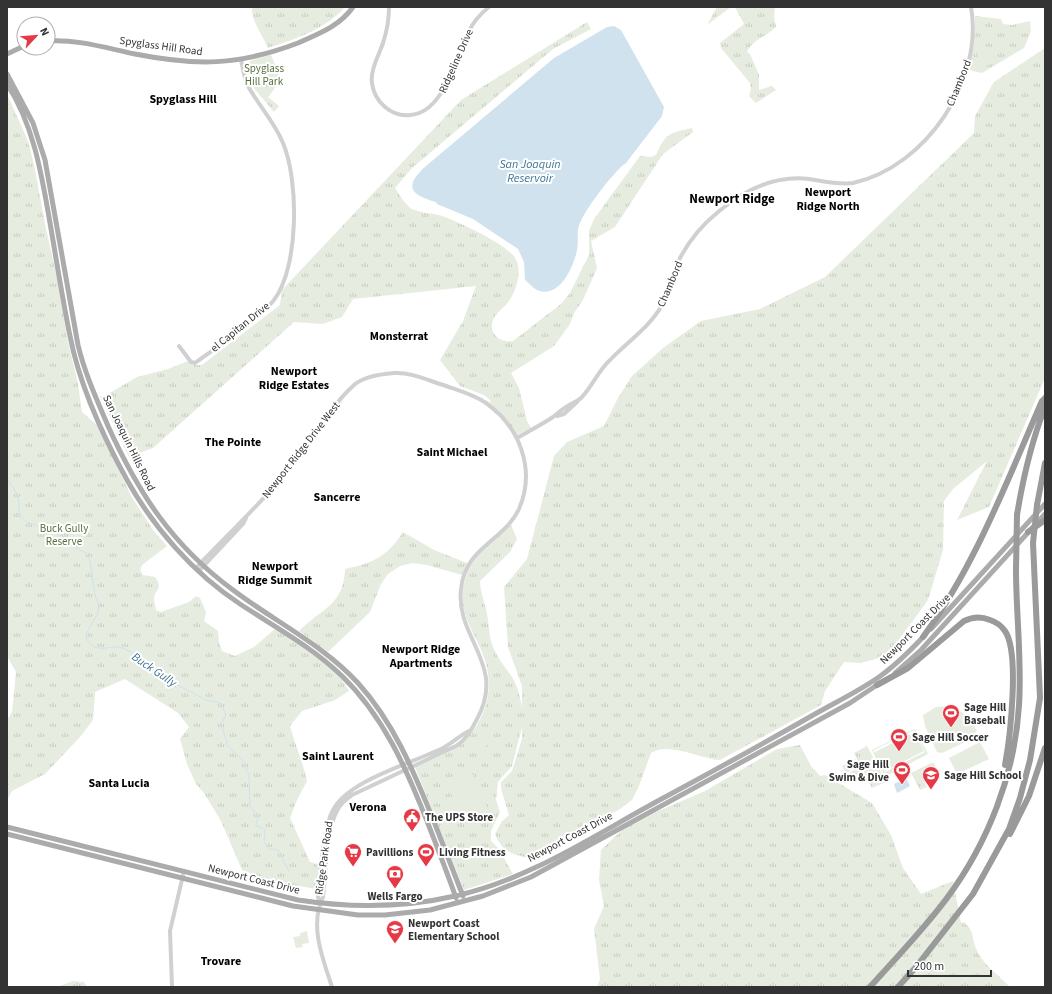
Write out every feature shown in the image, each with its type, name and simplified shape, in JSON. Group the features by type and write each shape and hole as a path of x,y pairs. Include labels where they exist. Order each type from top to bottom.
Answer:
{"highway":[{"path":"923,637 944,609 977,546 1042,401 1045,398"},
{"path":"870,987 946,899 973,858 995,812 1005,782 1014,742 1019,707 1020,643 1016,569 1017,515 1023,475 1034,436 1045,407"},
{"path":"898,987 916,967 974,894 1009,829 1025,779 1035,735 1040,698 1033,543 1037,504 1045,463"},
{"path":"1028,532 1045,520"},
{"path":"877,685 908,668 964,622 974,617 980,617 998,624 1005,630 1010,645 1013,697 1005,782"},
{"path":"1002,843 1011,832 1020,816 1039,770 1045,748"}],"main road":[{"name":"Spyglass Hill Road","path":"56,41 69,41 177,61 204,63 241,60 288,46 318,34 337,23 353,7"},
{"name":"San Joaquin Hills Road","path":"7,74 33,123 43,154 78,345 90,385 125,463 144,497 168,530 200,567"},
{"name":"San Joaquin Hills Road","path":"7,84 26,122 41,170 75,359 85,389 113,452 137,497 163,534 238,603 314,652 342,676 376,716 408,765 465,901"},
{"name":"Newport Coast Drive","path":"7,827 274,895 320,903 382,906 406,905 455,896 489,886 536,867 780,734 878,678 900,661 1045,504"},
{"name":"Newport Coast Drive","path":"7,834 293,906 344,914 385,915 430,910 465,901 531,877 740,763 877,685 902,668 921,650 996,570 1045,514"},
{"name":"San Joaquin Hills Road","path":"408,765 458,903"}],"street":[{"name":"Ridgeline Drive","path":"389,7 387,27 374,68 372,83 377,98 386,108 397,114 409,115 422,112 436,102 468,32 478,17 489,7"},
{"name":"Chambord","path":"517,438 568,408 577,401 589,389 599,372 608,361 654,319 663,304 679,260 700,229 717,212 750,189 774,181 798,178 852,183 884,173 907,157 933,132 954,103 968,68 974,40 971,7"},
{"name":"el Capitan Drive","path":"179,346 193,363 259,314 274,300 285,279 293,242 293,189 289,160 278,132 248,87 241,60"},
{"name":"Newport Ridge Drive West","path":"200,567 298,457 333,407 355,384 374,376 393,373 422,378 473,395 496,411 517,438"},
{"name":"Ridge Park Road","path":"332,987 318,939 320,903 318,897 324,845 328,823 333,808 350,790 408,765 446,746 471,730 485,700 486,676 484,662 463,614 460,590 463,579 473,557 510,523 518,510 526,486 526,466 522,449 517,438"},
{"path":"172,987 170,931 184,872"}],"green space":[{"path":"253,7 345,7 329,21 310,32 268,48 254,21 252,11"},
{"path":"717,7 731,7 707,25"},
{"path":"735,7 775,7 774,16 776,27 752,44 747,52 750,54 759,75 759,90 772,86 776,90 756,103 749,96 751,89 750,83 721,48 720,43 744,24"},
{"path":"975,16 1001,19 1003,24 1012,25 1030,21 1031,31 1024,48 982,73 969,70 974,44"},
{"path":"587,22 591,29 553,49 412,168 395,188 405,203 412,209 442,216 470,228 493,240 515,258 518,268 518,280 514,292 505,306 494,317 492,325 492,329 496,336 504,341 513,341 561,304 570,293 589,255 589,231 594,219 640,156 651,157 656,155 663,142 669,135 678,131 692,128 693,132 663,154 615,227 591,241 597,268 583,300 574,313 570,324 554,346 511,373 519,388 527,421 531,428 517,435 500,412 489,402 491,401 484,395 460,386 440,360 463,321 476,286 353,299 342,317 323,324 294,322 153,448 129,457 100,396 103,397 137,377 168,369 188,361 193,365 202,365 280,305 282,290 461,100"},
{"path":"989,48 993,53 989,56 991,64 978,69 975,63 979,61 977,54"},
{"path":"1045,48 1045,378 989,507 957,520 987,461 953,489 944,501 943,550 928,600 886,656 861,663 844,662 825,691 821,705 720,760 666,749 651,753 639,786 632,800 620,809 528,858 507,851 501,845 495,834 502,821 509,815 501,789 501,782 512,771 522,739 522,727 512,766 498,782 496,800 500,812 491,831 491,841 499,849 513,874 464,890 415,767 445,753 461,743 476,727 485,707 489,685 486,663 468,622 463,601 463,590 466,577 473,561 484,548 511,525 517,539 510,552 480,581 480,585 493,648 515,682 522,708 522,686 508,647 504,587 527,559 554,456 567,442 604,426 618,398 632,376 663,348 701,321 760,309 825,277 974,133 975,116 994,82"},
{"name":"Spyglass Hill Park","path":"271,55 278,72 278,81 276,86 268,97 279,106 274,112 254,88 248,73 247,64 252,60"},
{"name":"Buck Gully Reserve","path":"7,94 28,141 34,165 56,273 68,342 78,384 82,412 98,426 131,496 153,530 167,546 142,565 140,570 143,575 155,577 158,581 159,586 154,599 156,610 161,612 189,602 196,596 200,598 206,612 204,621 218,631 222,651 235,656 254,647 276,628 338,673 349,691 335,700 302,711 290,726 307,781 290,818 310,862 320,865 316,889 299,886 285,891 255,884 257,876 242,870 221,821 204,793 196,784 187,764 180,739 189,727 178,713 125,679 95,692 93,720 80,737 45,774 12,791 7,800 7,720 12,712 16,672 7,656"},
{"path":"403,532 434,550 467,563 462,575 427,565 412,563 400,566 388,574 381,584 370,612 328,652 299,631 336,599 344,581 345,569 364,564 378,558 397,541"},
{"name":"Sage Hill Baseball","path":"943,706 956,709 966,715 977,731 963,743 942,753 937,752 925,726 923,715 936,707"},
{"path":"489,729 494,742 482,748 477,734"},
{"name":"Sage Hill Soccer","path":"914,729 916,730 928,754 884,777 873,753 872,750","holes":["914,730 916,732 925,752 883,772 924,751 915,732 873,753 874,750"]},
{"path":"980,742 989,759 957,774 949,758"},
{"path":"800,745 811,766 820,776 825,775 872,803 891,835 903,868 921,894 953,881 961,923 963,922 969,927 978,953 990,968 1010,987 597,987 600,979 594,929 604,906 599,880 601,850 628,824 705,791 777,749"},
{"path":"867,746 886,782 872,788 854,753"},
{"path":"856,759 859,766 846,773 842,766"},
{"path":"934,763 936,769 933,766 928,768 930,772 922,776 927,787 920,790 911,773"},
{"path":"857,768 867,784 850,776 849,773"},
{"path":"468,772 472,773 487,808 449,824 440,803 453,797 444,782"},
{"path":"307,931 309,943 302,944 303,947 296,948 293,937 300,936 300,933"},
{"path":"73,981 84,982 87,987 57,987"}],"water":[{"name":"San Joaquin Reservoir","path":"614,26 621,30 664,107 662,116 626,163 601,190 583,216 578,229 578,247 573,264 564,280 559,286 552,290 545,292 537,290 525,280 524,262 518,249 473,219 420,196 415,192 412,184 414,179 426,166 554,58 607,27"},
{"name":"Sage Hill Swim & Dive","path":"906,778 910,786 897,793 894,784"}],"waterway":[{"name":"Buck Gully","path":"7,479 17,496 19,515 27,522 67,538 72,546 86,553 90,561 95,596 99,605 98,613 87,632 86,639 96,647 119,647 125,649 147,663 167,681 172,682 206,700 220,703 226,714 222,723"},
{"name":"Buck Gully","path":"222,727 228,746 243,761 249,775 250,806 258,816 256,826 265,829 264,842 269,849 278,850 290,873"}],"place":[{"name":"Sage Hill Baseball","path":"951,728"},
{"name":"Sage Hill Soccer","path":"899,752"},
{"name":"Sage Hill Swim & Dive","path":"902,785"},
{"name":"Sage Hill School","path":"931,790"},
{"name":"The UPS Store","path":"412,832"},
{"name":"Pavillions","path":"353,867"},
{"name":"Living Fitness","path":"426,867"},
{"name":"Wells Fargo","path":"395,889"},
{"name":"Newport Coast Elementary School","path":"395,944"}],"district":[{"name":"Spyglass Hill","path":"183,99"},
{"name":"Newport Ridge","path":"732,199"},
{"name":"Newport Ridge North","path":"828,199"},
{"name":"Monsterrat","path":"399,336"},
{"name":"Newport Ridge Estates","path":"294,378"},
{"name":"The Pointe","path":"233,442"},
{"name":"Saint Michael","path":"452,452"},
{"name":"Sancerre","path":"337,497"},
{"name":"Newport Ridge Summit","path":"275,573"},
{"name":"Newport Ridge Apartments","path":"421,656"},
{"name":"Saint Laurent","path":"338,756"},
{"name":"Santa Lucia","path":"119,783"},
{"name":"Verona","path":"368,807"},
{"name":"Trovare","path":"221,961"}]}
